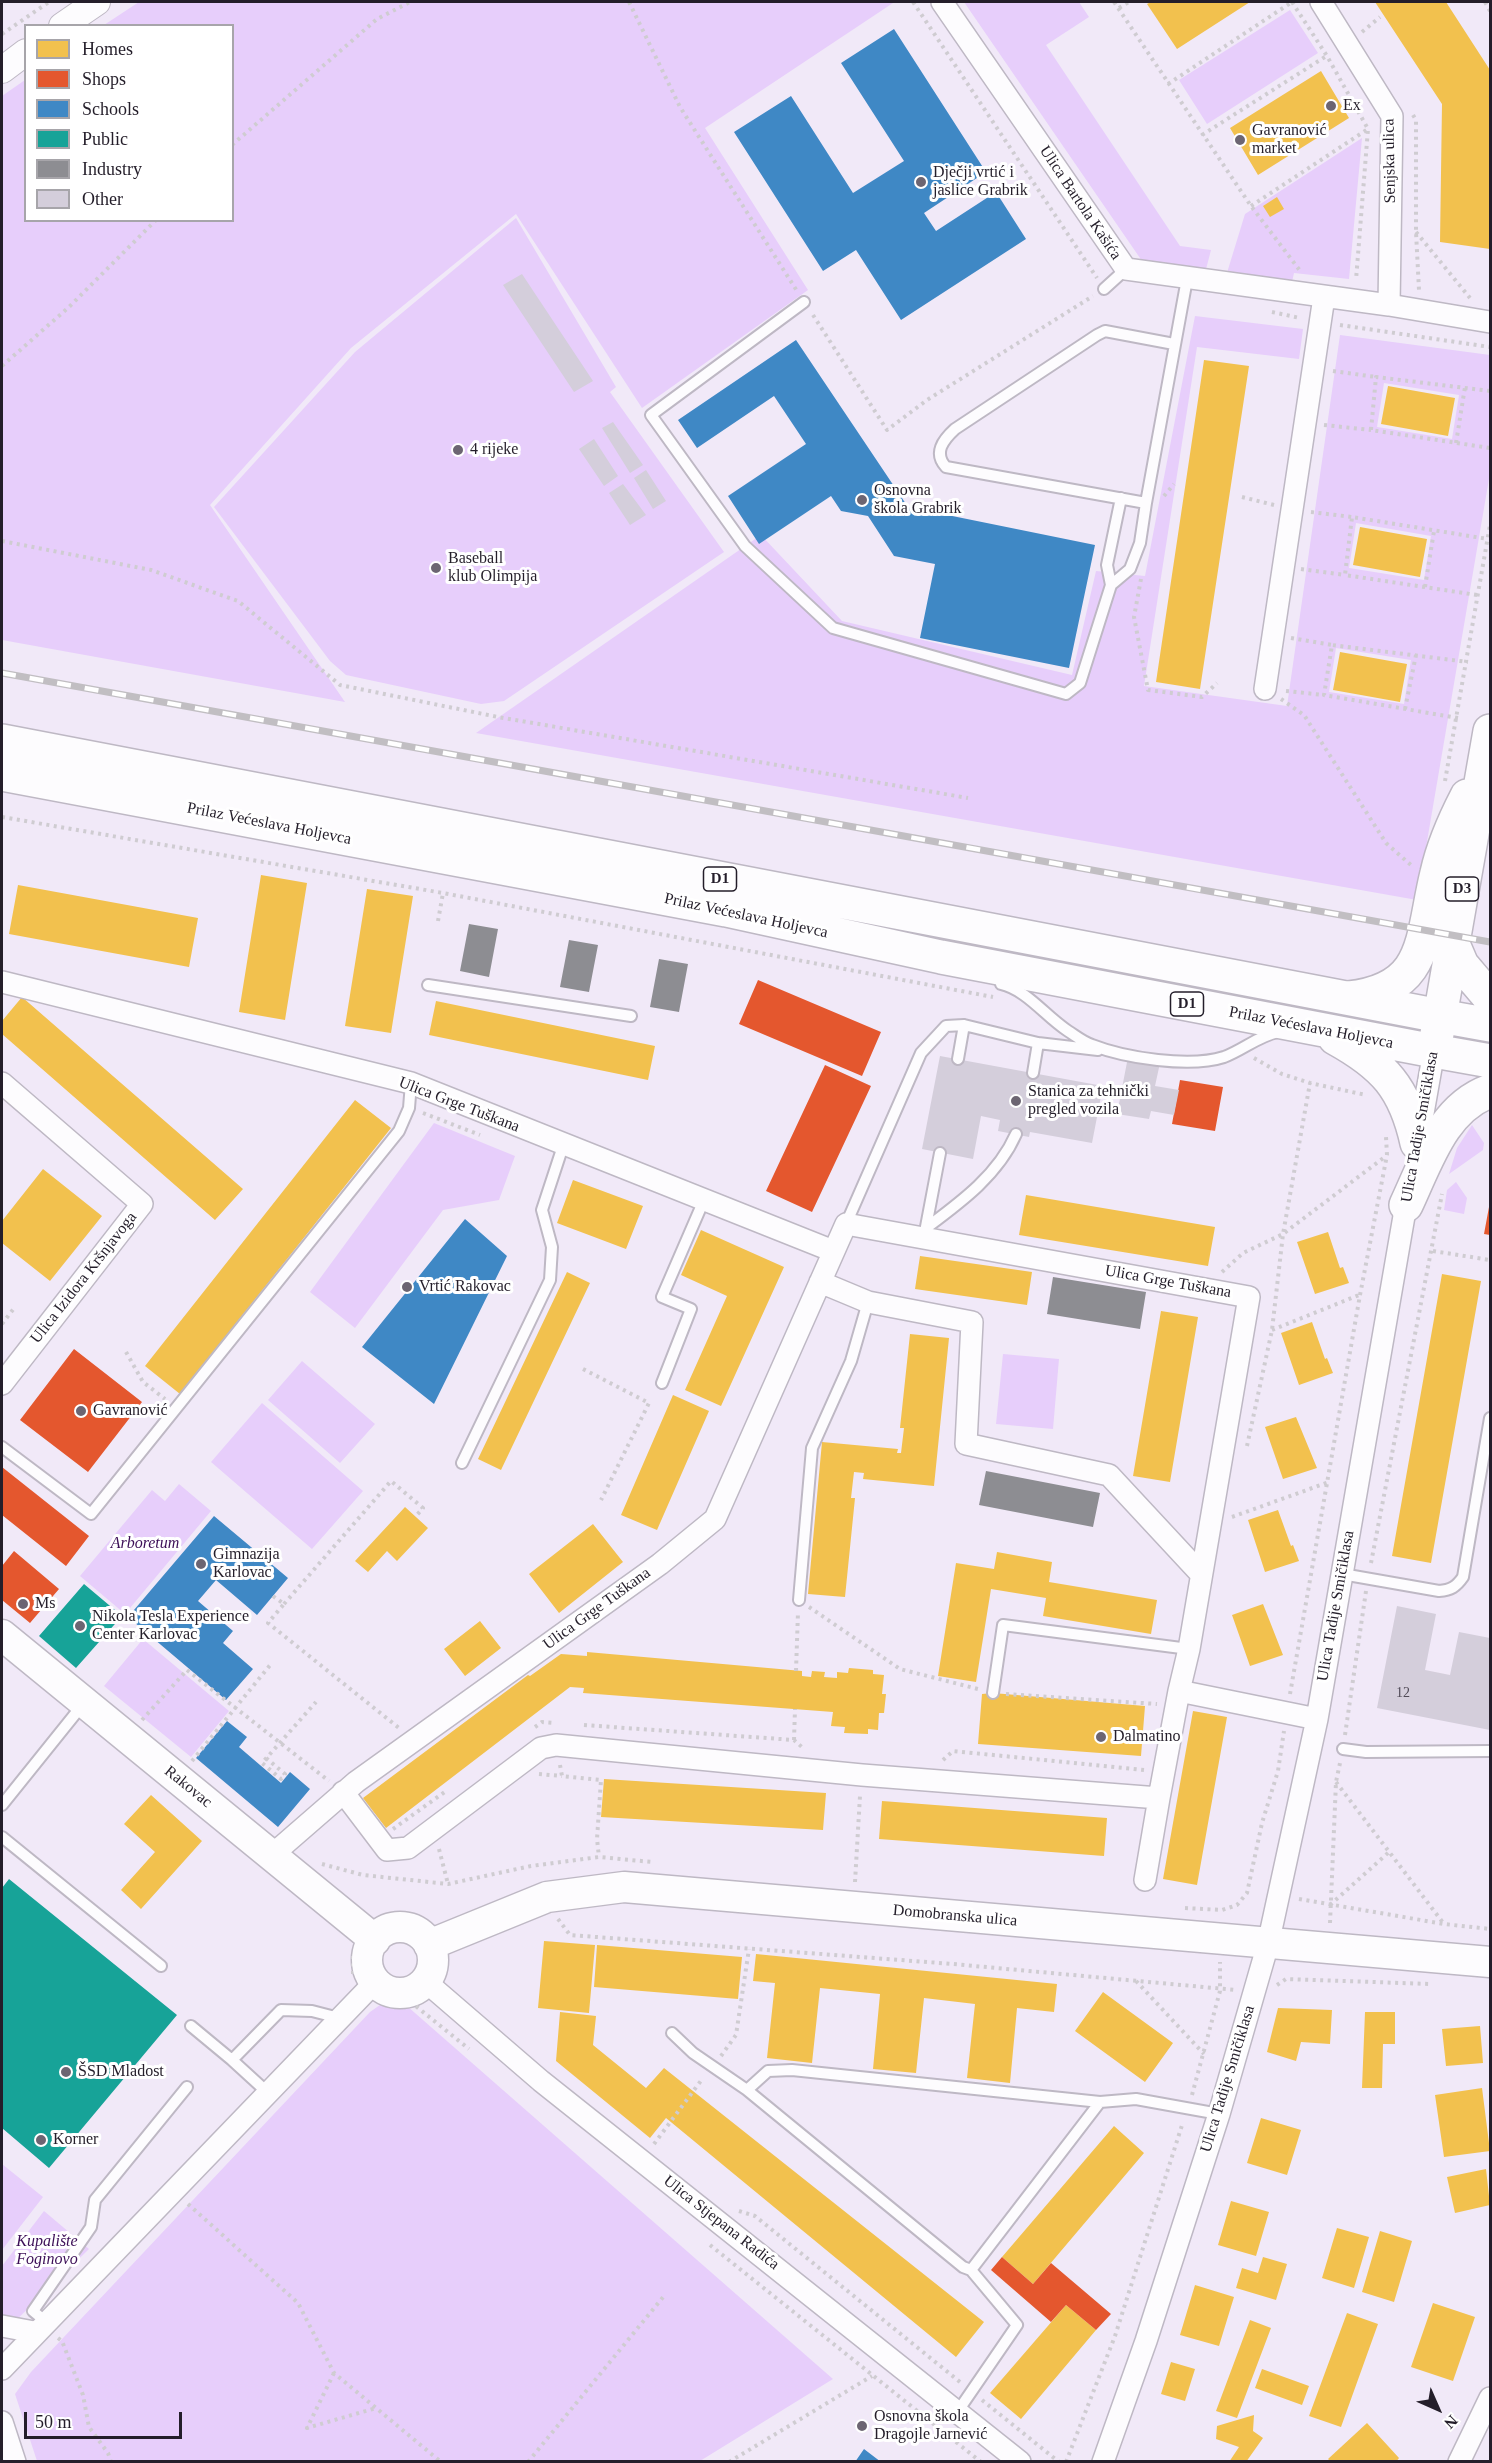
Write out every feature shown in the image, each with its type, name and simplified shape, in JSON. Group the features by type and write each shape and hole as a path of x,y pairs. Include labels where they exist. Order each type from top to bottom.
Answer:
{"main road":[{"name":"Prilaz Većeslava Holjevca","path":"2,741 1491,1026"},
{"path":"1348,998 1374,995 1386,990 1397,983 1414,964 1444,848 1488,747"},
{"name":"Ulica Tadije Smičiklasa","path":"1434,1051 1488,747"},
{"name":"Prilaz Većeslava Holjevca","path":"2,774 726,910 954,966 1491,1061"},
{"path":"1453,944 1462,965 1491,998"},
{"path":"1312,1028 1369,1059 1393,1081 1407,1106 1417,1143"},
{"path":"1406,1205 1447,1124 1460,1110 1491,1091"},
{"name":"Rakovac","path":"2,1635 375,1940"},
{"name":"Domobranska ulica","path":"429,1945 547,1897 624,1887 1491,1962"},
{"path":"403,1927 423,1936 429,1945 433,1966 425,1981 413,1990 403,1993 392,1992 375,1982 367,1961 375,1940 382,1933 403,1927"}],"street":[{"path":"65,24 97,2"},
{"name":"Ulica Bartola Kašića","path":"942,2 1126,269 1389,305 1491,322"},
{"name":"Senjska ulica","path":"1321,2 1392,116 1389,305"},
{"path":"2,70 24,54"},
{"path":"1265,689 1324,297"},
{"name":"Ulica Grge Tuškana","path":"2,982 411,1083 563,1146 833,1251"},
{"name":"Ulica Tadije Smičiklasa","path":"1102,2462 1146,2342 1219,2114 1268,1944 1317,1719 1434,1051"},
{"name":"Ulica Izidora Kršnjavoga","path":"2,1083 142,1204 2,1384"},
{"name":"Ulica Grge Tuškana","path":"272,1855 338,1788 660,1564 715,1519 846,1224 925,1233 1248,1296 1189,1649 1177,1698 1145,1880"},
{"path":"819,1282 868,1302 972,1322 966,1444 1109,1475 1201,1574"},
{"path":"1177,1698 1287,1712 1317,1719"},
{"path":"338,1788 387,1850 408,1848 541,1748 556,1745 862,1775 1159,1798"},
{"name":"Ulica Stjepana Radića","path":"425,1981 542,2081 1020,2462"},
{"path":"2,2369 39,2327 375,1982"},
{"path":"2,2326 39,2327"},
{"path":"1459,2462 1491,2398"},
{"path":"2,2422 15,2462"}],"lane":[{"path":"1104,289 1126,269"},
{"path":"1111,585 1130,569 1140,543 1174,344 1188,279"},
{"path":"804,302 651,415 745,546 833,628 1066,694 1080,683 1111,585 1107,565 1120,498"},
{"path":"1146,503 946,467 939,452 943,440 955,429 1105,331 1174,344"},
{"path":"994,983 1013,987 1050,1019 1089,1044 1109,1051"},
{"path":"428,985 631,1016"},
{"path":"958,1059 964,1025 1038,1043 1194,1062 1224,1056 1270,1034 1312,1028"},
{"name":"Ulica Grge Tuškana","path":"846,1224 921,1053 946,1026 964,1025"},
{"path":"1033,1073 1038,1043"},
{"path":"2,1447 91,1514 399,1131 409,1108 411,1083"},
{"path":"925,1233 986,1179 1006,1156 1016,1134"},
{"path":"462,1463 550,1280 552,1247 542,1210 563,1146"},
{"path":"925,1233 940,1153"},
{"path":"662,1383 691,1309 662,1297 704,1200"},
{"path":"799,1600 812,1448 851,1361 868,1302"},
{"path":"1342,1574 1440,1592 1451,1590 1457,1585 1463,1577 1491,1418"},
{"path":"993,1693 1004,1625 1189,1649"},
{"path":"2,1805 85,1703"},
{"path":"1343,1749 1366,1752 1491,1751"},
{"path":"2,1837 161,1966"},
{"path":"232,2060 281,2010 312,2011 339,2018"},
{"path":"191,2026 267,2092"},
{"path":"672,2033 712,2066 747,2090 963,2267 971,2270 1017,2325 958,2411"},
{"path":"747,2090 768,2071 792,2070 1100,2102 1136,2099 1219,2114"},
{"path":"39,2327 33,2311 92,2227 95,2200 187,2087"},
{"path":"971,2270 1100,2102"}],"path":[{"path":"2,34 49,2"},
{"path":"234,143 377,19 410,2"},
{"path":"629,2 680,107 886,430 927,400 1104,289 913,2"},
{"path":"1114,2 1251,206 1308,281"},
{"path":"1119,8 1129,2"},
{"path":"1168,84 1292,2 1327,56 1368,129 1356,287"},
{"path":"1485,2 1491,11"},
{"path":"1202,135 1327,56 1380,17"},
{"path":"1251,206 1368,129"},
{"path":"2,366 69,307 154,222"},
{"path":"1416,232 1475,303"},
{"path":"1314,368 1491,391"},
{"path":"1371,430 1376,377"},
{"path":"1456,443 1465,387"},
{"path":"1306,422 1491,448"},
{"path":"1345,575 1352,517 1488,539"},
{"path":"1444,787 1491,525"},
{"path":"1425,587 1434,531"},
{"path":"2,541 151,570 238,601 340,685 498,717 968,798"},
{"path":"1284,567 1477,595"},
{"path":"1134,617 1148,690 1202,696 1217,683"},
{"path":"1274,635 1332,645 1468,662"},
{"path":"1324,695 1332,645"},
{"path":"1406,709 1416,656"},
{"path":"1265,689 1324,695 1458,718"},
{"path":"1265,689 1304,715 1386,843 1417,871"},
{"path":"2,817 443,893 1034,1004"},
{"path":"438,921 443,893"},
{"path":"1240,1049 1282,1074 1310,1083 1354,1090 1373,1099"},
{"path":"1247,1447 1272,1330 1283,1234 1310,1083"},
{"path":"1248,1893 1262,1823 1278,1771 1360,1295 1387,1155 1386,1132"},
{"path":"1205,1288 1243,1253 1283,1234 1387,1155"},
{"path":"1329,1905 1336,1782 1343,1749 1368,1578 1443,1189"},
{"path":"1432,1251 1491,1260"},
{"path":"1272,1330 1360,1295"},
{"path":"2,1324 15,1307"},
{"path":"126,1352 143,1382 175,1407"},
{"path":"583,1369 649,1403 601,1500"},
{"path":"404,1732 268,1623 391,1480 423,1508 416,1516"},
{"path":"1231,1517 1329,1482"},
{"path":"1230,1528 1234,1505"},
{"path":"273,1596 284,1604"},
{"path":"796,1671 799,1600"},
{"path":"799,1600 900,1669 993,1693 1177,1698"},
{"path":"190,1764 271,1664"},
{"path":"140,1723 188,1669 338,1788"},
{"path":"266,1758 285,1774 281,1779 262,1763 266,1758 316,1702"},
{"path":"794,1740 795,1710"},
{"path":"555,1723 556,1745 562,1776 601,1780 598,1857"},
{"path":"855,1882 862,1775"},
{"path":"1336,1782 1444,1924"},
{"path":"438,1849 448,1884"},
{"path":"1329,1905 1389,1852"},
{"path":"531,1866 534,1873"},
{"path":"1329,1905 1444,1924 1491,1929"},
{"path":"552,1911 570,1935 1136,1981 1220,1991 1236,1990"},
{"path":"651,2148 736,2035 749,1948"},
{"path":"1066,2462 1115,2336 1205,2055 1220,1991 1220,1965"},
{"path":"1274,1995 1276,1986 1286,1979 1433,1984"},
{"path":"1136,1981 1205,2055"},
{"path":"187,2203 298,2303 334,2373 441,2462"},
{"path":"528,2462 664,2296"},
{"path":"62,2341 83,2395 89,2427 108,2453 111,2462"},
{"path":"334,2373 307,2428 376,2408"},
{"path":"729,2462 872,2376"}],"green space":[{"path":"139,2 893,3 705,128 808,290 642,408 516,214 351,348 210,505 345,702 2,640 2,96 24,81 24,222 234,222 234,24 106,24"},
{"path":"964,2 1079,2 1089,17 1046,45 1180,246 1211,250 1205,273 1142,261"},
{"path":"1290,10 1318,53 1207,124 1179,80"},
{"path":"1362,138 1349,279 1294,273 1292,282 1226,276 1245,214"},
{"name":"4 rijeke","path":"516,218 616,387 610,392 724,552 504,701 481,704 346,675 330,661 214,507 355,352"},
{"path":"1195,316 1303,329 1299,359 1197,347 1144,686 1287,706 1340,335 1490,355 1490,473 1417,900 476,733 761,535 842,621 1072,675 1096,571 1145,576","holes":["1384,383 1459,395 1452,439 1377,427","1356,523 1431,536 1424,580 1349,568","1336,648 1411,660 1404,704 1329,692"]},
{"path":"434,1123 515,1156 499,1200 443,1210 355,1328 310,1292"},
{"path":"1472,1125 1484,1143 1483,1150 1449,1174 1457,1148"},
{"path":"1456,1182 1467,1198 1464,1214 1444,1210 1447,1190"},
{"path":"1003,1354 1059,1359 1053,1429 996,1424"},
{"path":"302,1361 375,1424 340,1463 268,1400"},
{"path":"262,1403 363,1491 312,1549 211,1462"},
{"name":"Arboretum","path":"179,1484 211,1511 125,1614 80,1576 152,1490 165,1501"},
{"path":"143,1639 229,1711 191,1757 104,1686"},
{"path":"387,2000 397,2001 407,2006 833,2379 700,2461 37,2461 15,2394 31,2372 370,2012"},
{"path":"2,2164 43,2197 2,2250"},
{"name":"Kupalište Foginovo","path":"44,2211 89,2249 2,2334 2,2266"}],"building: Homes":[{"path":"1151,2 1250,2 1177,49 1147,4"},
{"path":"1375,2 1446,2 1490,70 1490,249 1440,242 1442,104"},
{"path":"1321,71 1349,118 1258,175 1230,128"},
{"path":"1277,197 1284,209 1270,217 1263,206"},
{"path":"1204,360 1249,366 1200,689 1156,682"},
{"path":"1388,386 1455,398 1448,436 1381,424"},
{"path":"1360,527 1427,539 1420,577 1353,565"},
{"path":"1340,652 1407,664 1400,702 1333,690"},
{"path":"261,875 307,883 285,1020 239,1012"},
{"path":"18,885 198,918 189,967 9,934"},
{"path":"367,889 413,896 391,1033 345,1026"},
{"path":"22,997 243,1189 215,1220 2,1034 2,1021"},
{"path":"436,1001 655,1046 648,1080 429,1035"},
{"path":"355,1100 391,1128 180,1394 145,1366"},
{"path":"43,1169 102,1216 50,1281 2,1243 2,1221"},
{"path":"573,1180 643,1206 626,1249 557,1223"},
{"path":"1026,1195 1215,1227 1208,1266 1019,1235"},
{"path":"701,1230 784,1267 721,1406 685,1390 727,1296 681,1275"},
{"path":"1328,1232 1340,1268 1343,1267 1349,1283 1315,1294 1297,1242"},
{"path":"920,1256 1032,1272 1027,1305 915,1289"},
{"path":"567,1272 590,1283 501,1470 478,1459"},
{"path":"1442,1274 1481,1281 1431,1563 1392,1556"},
{"path":"1161,1311 1198,1317 1170,1482 1133,1476"},
{"path":"1312,1322 1325,1359 1327,1358 1333,1373 1299,1385 1281,1333"},
{"path":"910,1334 949,1338 934,1486 863,1479 864,1473 854,1472 851,1498 855,1498 845,1597 808,1594 822,1442 898,1449 897,1453 901,1453 904,1428 900,1428"},
{"path":"673,1395 709,1411 657,1530 621,1515"},
{"path":"1296,1417 1317,1468 1283,1479 1265,1427"},
{"path":"405,1507 428,1528 397,1561 387,1551 368,1572 355,1561"},
{"path":"1278,1510 1299,1561 1265,1572 1248,1520"},
{"path":"593,1524 623,1562 559,1613 529,1574"},
{"path":"997,1552 1052,1562 1049,1582 1157,1600 1151,1634 1043,1616 1046,1598 991,1589 976,1682 938,1676 956,1563 994,1569"},
{"path":"1263,1604 1283,1655 1250,1666 1232,1615"},
{"path":"480,1621 501,1648 465,1676 444,1649"},
{"path":"587,1652 802,1671 802,1676 811,1677 812,1671 825,1672 824,1677 837,1678 837,1672 848,1673 849,1668 873,1670 873,1674 884,1675 882,1694 886,1694 884,1713 879,1713 878,1730 868,1729 868,1734 844,1733 845,1727 831,1726 833,1712 583,1693 584,1688 570,1687 386,1828 363,1798 528,1675 530,1676 561,1654 587,1656"},
{"path":"993,1693 1145,1706 1141,1756 978,1744 982,1694"},
{"path":"1193,1711 1227,1717 1197,1885 1163,1879"},
{"path":"604,1779 826,1793 823,1830 601,1817"},
{"path":"151,1795 202,1841 141,1909 121,1890 155,1852 124,1824"},
{"path":"882,1801 1107,1818 1104,1856 879,1839"},
{"path":"544,1941 595,1945 589,2013 538,2008"},
{"path":"597,1945 742,1957 738,1999 594,1987"},
{"path":"756,1954 1057,1984 1054,2012 1017,2008 1010,2083 967,2078 975,2004 924,1998 916,2073 873,2069 880,1994 820,1988 812,2063 767,2058 775,1983 753,1981"},
{"path":"1103,1992 1173,2043 1145,2082 1075,2031"},
{"path":"1278,2008 1332,2010 1330,2044 1301,2042 1296,2061 1267,2052"},
{"path":"560,2012 596,2016 593,2045 646,2088 664,2068 984,2322 956,2357 666,2118 650,2138 556,2061"},
{"path":"1365,2012 1395,2012 1395,2044 1383,2044 1382,2088 1362,2088"},
{"path":"1480,2026 1483,2063 1446,2066 1442,2029"},
{"path":"1482,2088 1490,2151 1444,2157 1435,2095"},
{"path":"1261,2118 1301,2130 1287,2175 1247,2163"},
{"path":"1114,2126 1144,2153 1033,2284 1002,2257"},
{"path":"1486,2169 1490,2205 1455,2213 1447,2177"},
{"path":"1231,2201 1269,2212 1256,2256 1218,2245"},
{"path":"1337,2228 1369,2237 1354,2288 1322,2278"},
{"path":"1380,2231 1412,2241 1394,2302 1362,2292"},
{"path":"1263,2257 1287,2264 1276,2300 1236,2288 1242,2268 1258,2273"},
{"path":"1195,2285 1234,2297 1219,2346 1180,2335"},
{"path":"1433,2303 1475,2317 1453,2381 1411,2367"},
{"path":"1066,2305 1096,2330 1021,2419 990,2393"},
{"path":"1347,2313 1378,2324 1341,2427 1309,2416"},
{"path":"1250,2320 1271,2328 1237,2418 1216,2411"},
{"path":"1171,2362 1195,2369 1185,2401 1161,2394"},
{"path":"1262,2369 1309,2386 1302,2405 1255,2388"},
{"path":"1254,2415 1253,2431 1263,2438 1246,2462 1229,2462 1239,2447 1216,2439 1217,2426"},
{"path":"1367,2423 1399,2458 1396,2462 1331,2462 1328,2459"}],"building: Shops":[{"path":"758,980 881,1032 862,1076 739,1024"},
{"path":"825,1065 871,1086 812,1212 766,1191"},
{"path":"1180,1080 1223,1087 1215,1131 1172,1124"},
{"path":"1490,1207 1490,1235 1484,1234"},
{"name":"Gavranović","path":"74,1349 142,1402 88,1472 20,1420"},
{"path":"2,1467 89,1536 66,1566 2,1515"},
{"path":"14,1551 59,1589 30,1623 2,1600 2,1566"},
{"path":"1002,2257 1033,2284 1051,2263 1111,2314 1096,2330 1066,2305 1051,2322 991,2270"}],"building: Schools":[{"name":"Dječji vrtić i jaslice Grabrik","path":"894,29 986,172 924,213 936,231 996,192 1026,239 901,320 856,250 823,271 734,132 791,96 853,193 904,161 841,63"},
{"path":"796,340 908,507 1095,545 1069,668 920,638 935,564 894,556 868,516 841,511 831,496 759,544 728,496 806,444 774,396 697,448 678,420"},
{"path":"465,1219 507,1256 434,1404 362,1347"},
{"path":"214,1516 288,1578 257,1615 216,1580 198,1601 233,1631 223,1643 253,1669 226,1700 128,1617"},
{"path":"227,1721 247,1737 239,1747 281,1783 290,1772 310,1789 278,1827 196,1758"},
{"path":"864,2449 881,2462 855,2462"}],"building: Public":[{"name":"Nikola Tesla Experience Center Karlovac","path":"84,1584 122,1616 76,1668 39,1636"},
{"name":"ŠSD Mladost","path":"9,1879 177,2015 49,2168 2,2128 2,1888"}],"building: Industry":[{"path":"469,924 498,929 489,977 460,971"},
{"path":"569,940 598,945 589,992 560,987"},
{"path":"659,959 688,964 679,1012 650,1007"},
{"path":"1053,1277 1146,1292 1140,1329 1047,1314"},
{"path":"986,1471 1100,1493 1093,1527 979,1505"}],"building: Other":[{"path":"522,274 593,381 574,392 503,285"},
{"path":"613,422 643,465 630,473 602,428"},
{"path":"594,439 618,476 604,486 579,449"},
{"path":"646,470 666,501 653,509 634,478"},
{"path":"623,484 646,515 630,525 609,493"},
{"name":"Stanica za tehnički pregled vozila","path":"940,1056 1103,1086 1092,1143 1030,1132 1029,1137 998,1131 1000,1120 981,1116 973,1159 922,1149"},
{"path":"1128,1057 1160,1063 1155,1086 1179,1090 1174,1115 1151,1111 1149,1119 1117,1114"},
{"path":"1397,1606 1436,1614 1425,1670 1450,1675 1459,1632 1490,1638 1490,1730 1377,1708"}],"railway":[{"path":"2,673 1490,942"}],"place":[{"name":"Ex","path":"1331,106"},
{"name":"Gavranović market","path":"1240,140"},
{"name":"Dječji vrtić i jaslice Grabrik","path":"921,182"},
{"name":"4 rijeke","path":"458,450"},
{"name":"Osnovna škola Grabrik","path":"862,500"},
{"name":"Baseball klub Olimpija","path":"436,568"},
{"name":"Stanica za tehnički pregled vozila","path":"1016,1101"},
{"name":"Vrtić Rakovac","path":"407,1287"},
{"name":"Gavranović","path":"81,1411"},
{"name":"Gimnazija Karlovac","path":"201,1564"},
{"name":"Ms","path":"23,1604"},
{"name":"Nikola Tesla Experience Center Karlovac","path":"80,1626"},
{"name":"Dalmatino","path":"1101,1737"},
{"name":"ŠSD Mladost","path":"66,2072"},
{"name":"Korner","path":"41,2140"},
{"name":"Osnovna škola Dragojle Jarnević","path":"862,2426"}]}
